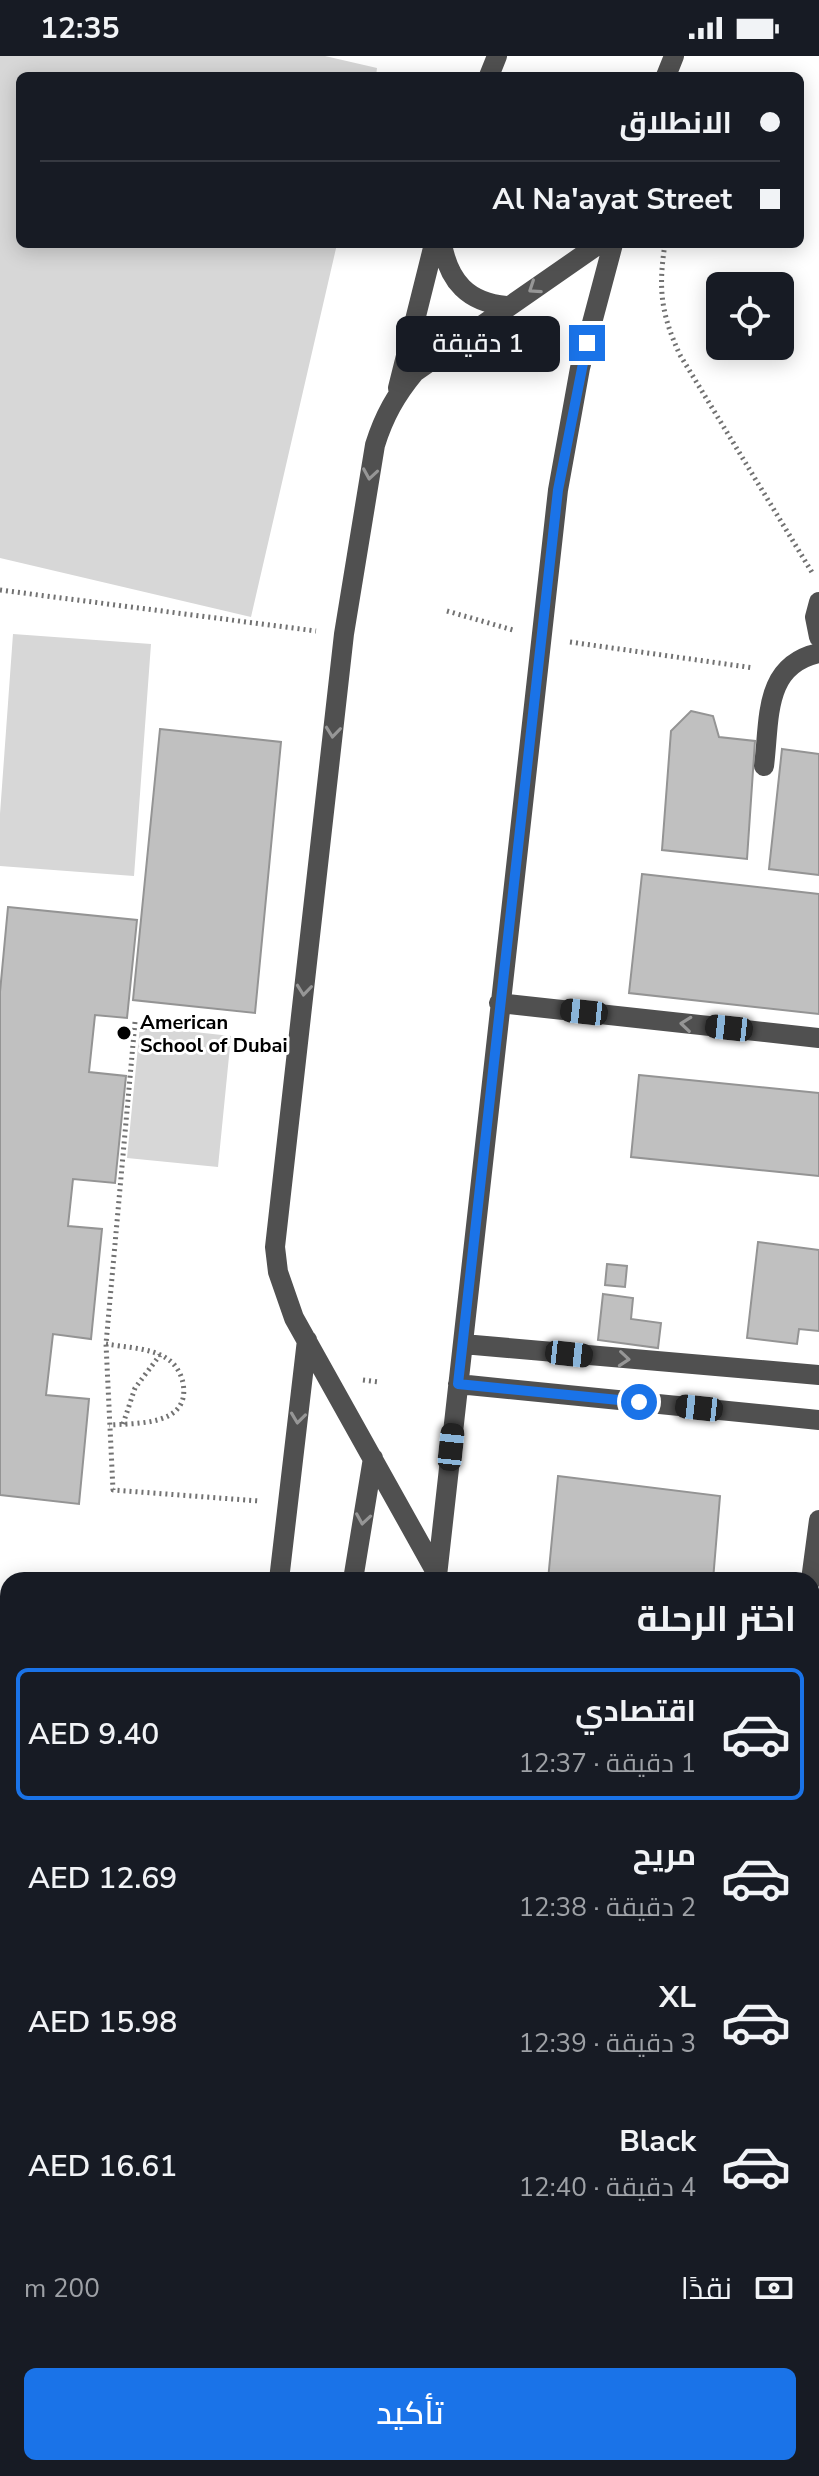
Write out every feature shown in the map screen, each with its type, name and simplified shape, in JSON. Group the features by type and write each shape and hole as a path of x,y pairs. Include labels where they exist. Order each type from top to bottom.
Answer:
{"street":[{"path":"396,395 433,248"},
{"path":"443,248 452,278 466,294 485,304 506,306"},
{"path":"433,1572 285,1295 275,1247 344,634 375,445 383,419 396,395 415,372 593,248"},
{"path":"437,1572 558,490 580,368 612,248"},
{"path":"819,602 815,617 819,637"},
{"path":"764,766 774,693 782,672 799,658 819,653"},
{"path":"499,1003 819,1038"},
{"path":"280,1572 307,1340"},
{"path":"463,1344 819,1375"},
{"path":"458,1384 819,1420"},
{"path":"354,1572 373,1458"},
{"path":"812,1572 819,1520"}],"path":[{"path":"665,248 660,291 665,320 675,343 819,584"},
{"path":"0,590 344,634"},
{"path":"447,611 542,638 782,672"},
{"path":"135,1022 106,1344 113,1490 288,1504"},
{"path":"106,1344 160,1354 170,1360 180,1373 183,1396 178,1409 152,1423 109,1425"},
{"path":"123,1424 135,1388 160,1354"},
{"path":"335,1391 358,1380 379,1382"}],"shaded area":[{"path":"0,56 325,56 377,68 376,72 16,72 16,248 336,248 251,617 0,558"},
{"path":"13,634 151,644 134,876 0,866 0,814"},
{"path":"140,1026 231,1036 218,1167 127,1158"}],"building":[{"path":"691,711 713,716 719,737 755,741 747,859 662,850 671,731"},
{"path":"160,729 281,742 255,1013 133,1000"},
{"path":"782,749 819,754 819,875 769,869"},
{"path":"642,874 819,894 819,1014 629,993"},
{"path":"8,907 137,920 127,1018 95,1015 89,1072 126,1076 115,1183 73,1179 68,1226 102,1229 91,1339 53,1334 46,1395 89,1399 79,1504 0,1495 0,992"},
{"path":"639,1075 819,1093 819,1176 631,1157"},
{"path":"758,1242 819,1250 819,1331 799,1329 797,1344 747,1338"},
{"path":"607,1264 627,1266 625,1287 605,1285"},
{"path":"603,1294 633,1298 631,1319 661,1323 658,1348 598,1340"},
{"path":"558,1476 720,1496 714,1572 549,1572"}],"place":[{"name":"American School of Dubai","path":"124,1033"}],"route":[{"path":"587,343 558,490 458,1384 639,1402"}]}
